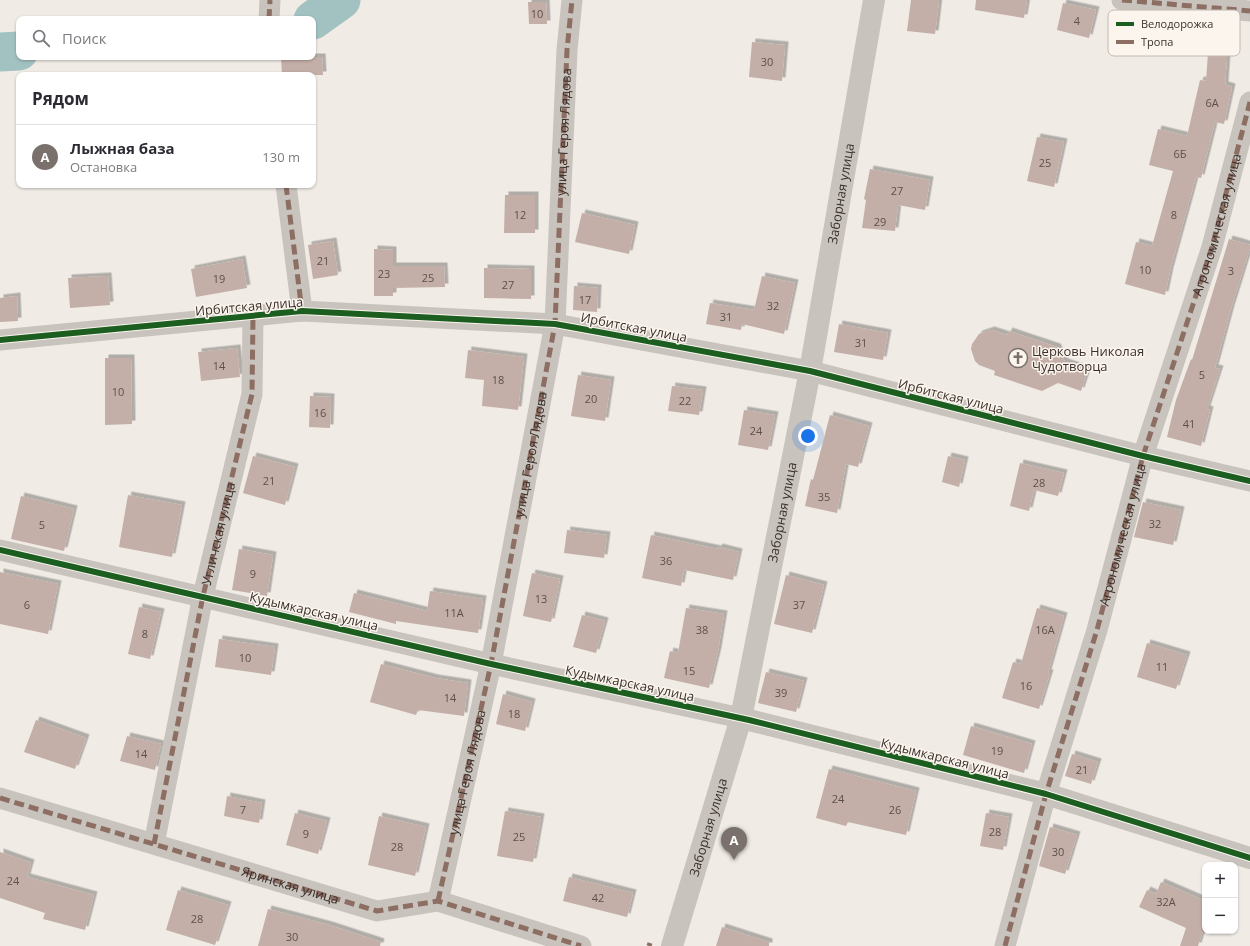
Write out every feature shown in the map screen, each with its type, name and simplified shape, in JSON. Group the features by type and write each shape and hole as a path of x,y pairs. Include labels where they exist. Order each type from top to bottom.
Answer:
{"street":[{"path":"269,16 270,0"},
{"name":"улица Героя Лядова","path":"438,901 491,664 555,324 567,50 572,0"},
{"path":"1122,0 1238,10"},
{"name":"Заборная улица","path":"672,946 741,718 810,371 873,5"},
{"path":"1240,10 1250,11"},
{"name":"Агрономическая улица","path":"1005,946 1046,794 1097,630 1143,456 1212,247 1250,102"},
{"path":"286,188 302,311"},
{"name":"Ирбитская улица","path":"0,340 253,317 302,311 555,324 810,371 1143,456 1250,481"},
{"name":"Угличская улица","path":"154,844 203,596 252,394 253,317"},
{"name":"Кудымкарская улица","path":"0,550 491,664 741,718 1046,794 1250,858"},
{"name":"Яринская улица","path":"0,798 377,911 438,901 581,946"}],"building":[{"path":"911,0 939,0 935,34 907,31"},
{"path":"976,0 1027,0 1024,18 975,10"},
{"path":"528,2 546,2 547,24 529,24"},
{"path":"1063,3 1096,10 1089,38 1057,30"},
{"path":"752,42 785,45 782,81 749,77"},
{"path":"1208,56 1227,56 1225,85 1232,87 1224,124 1215,122 1201,178 1196,177 1170,271 1165,295 1125,284 1136,242 1152,246 1173,171 1149,165 1158,129 1187,136 1200,80 1206,81"},
{"path":"316,57 322,57 323,75 316,75 316,72 282,72 281,60 316,60"},
{"path":"1037,137 1064,142 1054,187 1027,181"},
{"path":"870,169 930,180 925,210 898,205 895,231 862,228 866,200 864,199"},
{"path":"505,195 535,195 535,233 504,233"},
{"path":"582,213 635,225 629,254 575,242"},
{"path":"1229,239 1250,245 1250,248 1215,368 1220,369 1207,409 1210,410 1201,446 1167,437 1176,400 1191,359 1192,360"},
{"path":"333,241 338,275 313,279 308,245"},
{"path":"374,249 393,250 393,266 444,266 445,287 393,288 393,296 374,296"},
{"path":"242,259 247,288 196,297 191,269"},
{"path":"484,268 531,269 531,299 484,298"},
{"path":"108,276 110,305 70,308 68,278"},
{"path":"762,276 795,283 784,334 742,324 741,330 706,324 710,303 754,310"},
{"path":"574,286 598,288 597,312 573,310"},
{"path":"17,296 18,321 0,322 0,298"},
{"path":"839,324 888,333 883,360 834,352"},
{"name":"Церковь Николая Чудотворца","path":"991,330 1007,335 1009,331 1057,347 1065,362 1088,370 1081,391 1058,383 1042,391 994,375 995,371 979,365 975,361 971,349 972,344 979,334"},
{"path":"237,348 240,377 201,381 198,352"},
{"path":"468,350 524,357 518,410 482,406 484,380 465,378"},
{"path":"105,358 131,358 132,424 105,425"},
{"path":"578,375 611,380 605,421 571,416"},
{"path":"672,386 703,390 699,415 668,411"},
{"path":"310,396 331,397 330,428 309,427"},
{"path":"744,410 775,415 768,450 738,445"},
{"path":"830,415 869,426 858,467 846,464 837,513 805,506 811,479 813,480"},
{"path":"253,456 295,467 285,505 243,493"},
{"path":"948,456 965,460 959,487 942,482"},
{"path":"1020,463 1064,473 1058,496 1034,490 1029,511 1010,506"},
{"path":"128,495 182,505 172,557 119,547"},
{"path":"21,496 74,509 64,551 11,539"},
{"path":"1143,502 1181,510 1173,545 1134,537"},
{"path":"567,530 607,535 604,558 564,553"},
{"path":"651,535 739,552 733,580 684,570 681,586 642,578"},
{"path":"239,549 273,555 267,596 232,590"},
{"path":"0,572 58,584 48,634 0,624"},
{"path":"532,573 560,579 551,622 523,616"},
{"path":"786,575 824,585 812,633 774,624"},
{"path":"430,591 483,599 478,633 396,621 396,624 349,612 354,593 427,611"},
{"path":"139,607 161,612 150,659 128,654"},
{"path":"686,608 724,614 718,651 709,688 664,678 670,651 678,653"},
{"path":"1037,608 1064,616 1048,673 1050,673 1039,709 1002,698 1013,662 1021,664"},
{"path":"582,615 605,621 596,653 573,647"},
{"path":"219,639 275,647 271,675 215,667"},
{"path":"1147,643 1187,655 1176,689 1137,677"},
{"path":"381,664 435,678 468,683 464,716 418,710 416,715 370,702"},
{"path":"766,672 804,681 796,712 758,703"},
{"path":"503,694 532,702 525,731 496,724"},
{"path":"36,720 86,738 75,769 24,752"},
{"path":"971,726 1032,744 1024,773 963,755"},
{"path":"127,736 161,744 155,770 120,761"},
{"path":"1072,754 1098,762 1091,784 1065,776"},
{"path":"829,769 916,791 906,835 848,822 846,826 816,818"},
{"path":"227,796 262,803 259,823 224,816"},
{"path":"505,811 541,817 533,862 497,856"},
{"path":"295,813 327,821 318,854 286,845"},
{"path":"986,813 1009,817 1003,850 980,846"},
{"path":"379,816 426,827 415,876 368,865"},
{"path":"1050,827 1077,835 1065,874 1039,866"},
{"path":"0,852 31,863 27,877 94,895 85,930 43,919 45,913 0,898"},
{"path":"569,877 633,893 627,917 563,901"},
{"path":"1161,882 1202,900 1202,934 1198,946 1180,946 1186,928 1139,907 1147,890 1156,894"},
{"path":"178,890 228,905 215,945 166,930"},
{"path":"268,909 329,925 381,942 380,946 258,946"},
{"path":"722,927 769,942 769,946 716,946"}],"waterway":[{"path":"316,18 341,0"},
{"path":"0,52 16,51"}],"marked path":[{"path":"269,16 270,0"},
{"path":"438,901 491,664 555,324 567,50 572,0"},
{"path":"1122,0 1238,10"},
{"path":"1240,10 1250,11"},
{"path":"1005,946 1046,794 1097,630 1143,456 1212,247 1250,102"},
{"path":"286,188 302,311"},
{"path":"154,844 203,596 252,394 253,317"},
{"path":"0,798 377,911 438,901 581,946"}],"cycle path":[{"path":"0,340 302,311 555,324 810,371 1143,456 1250,481"},
{"path":"0,550 491,664 749,720 1046,794 1250,858"}],"place":[{"name":"Церковь Николая Чудотворца","path":"1018,358"},
{"name":"Лыжная база","path":"734,860"}]}
